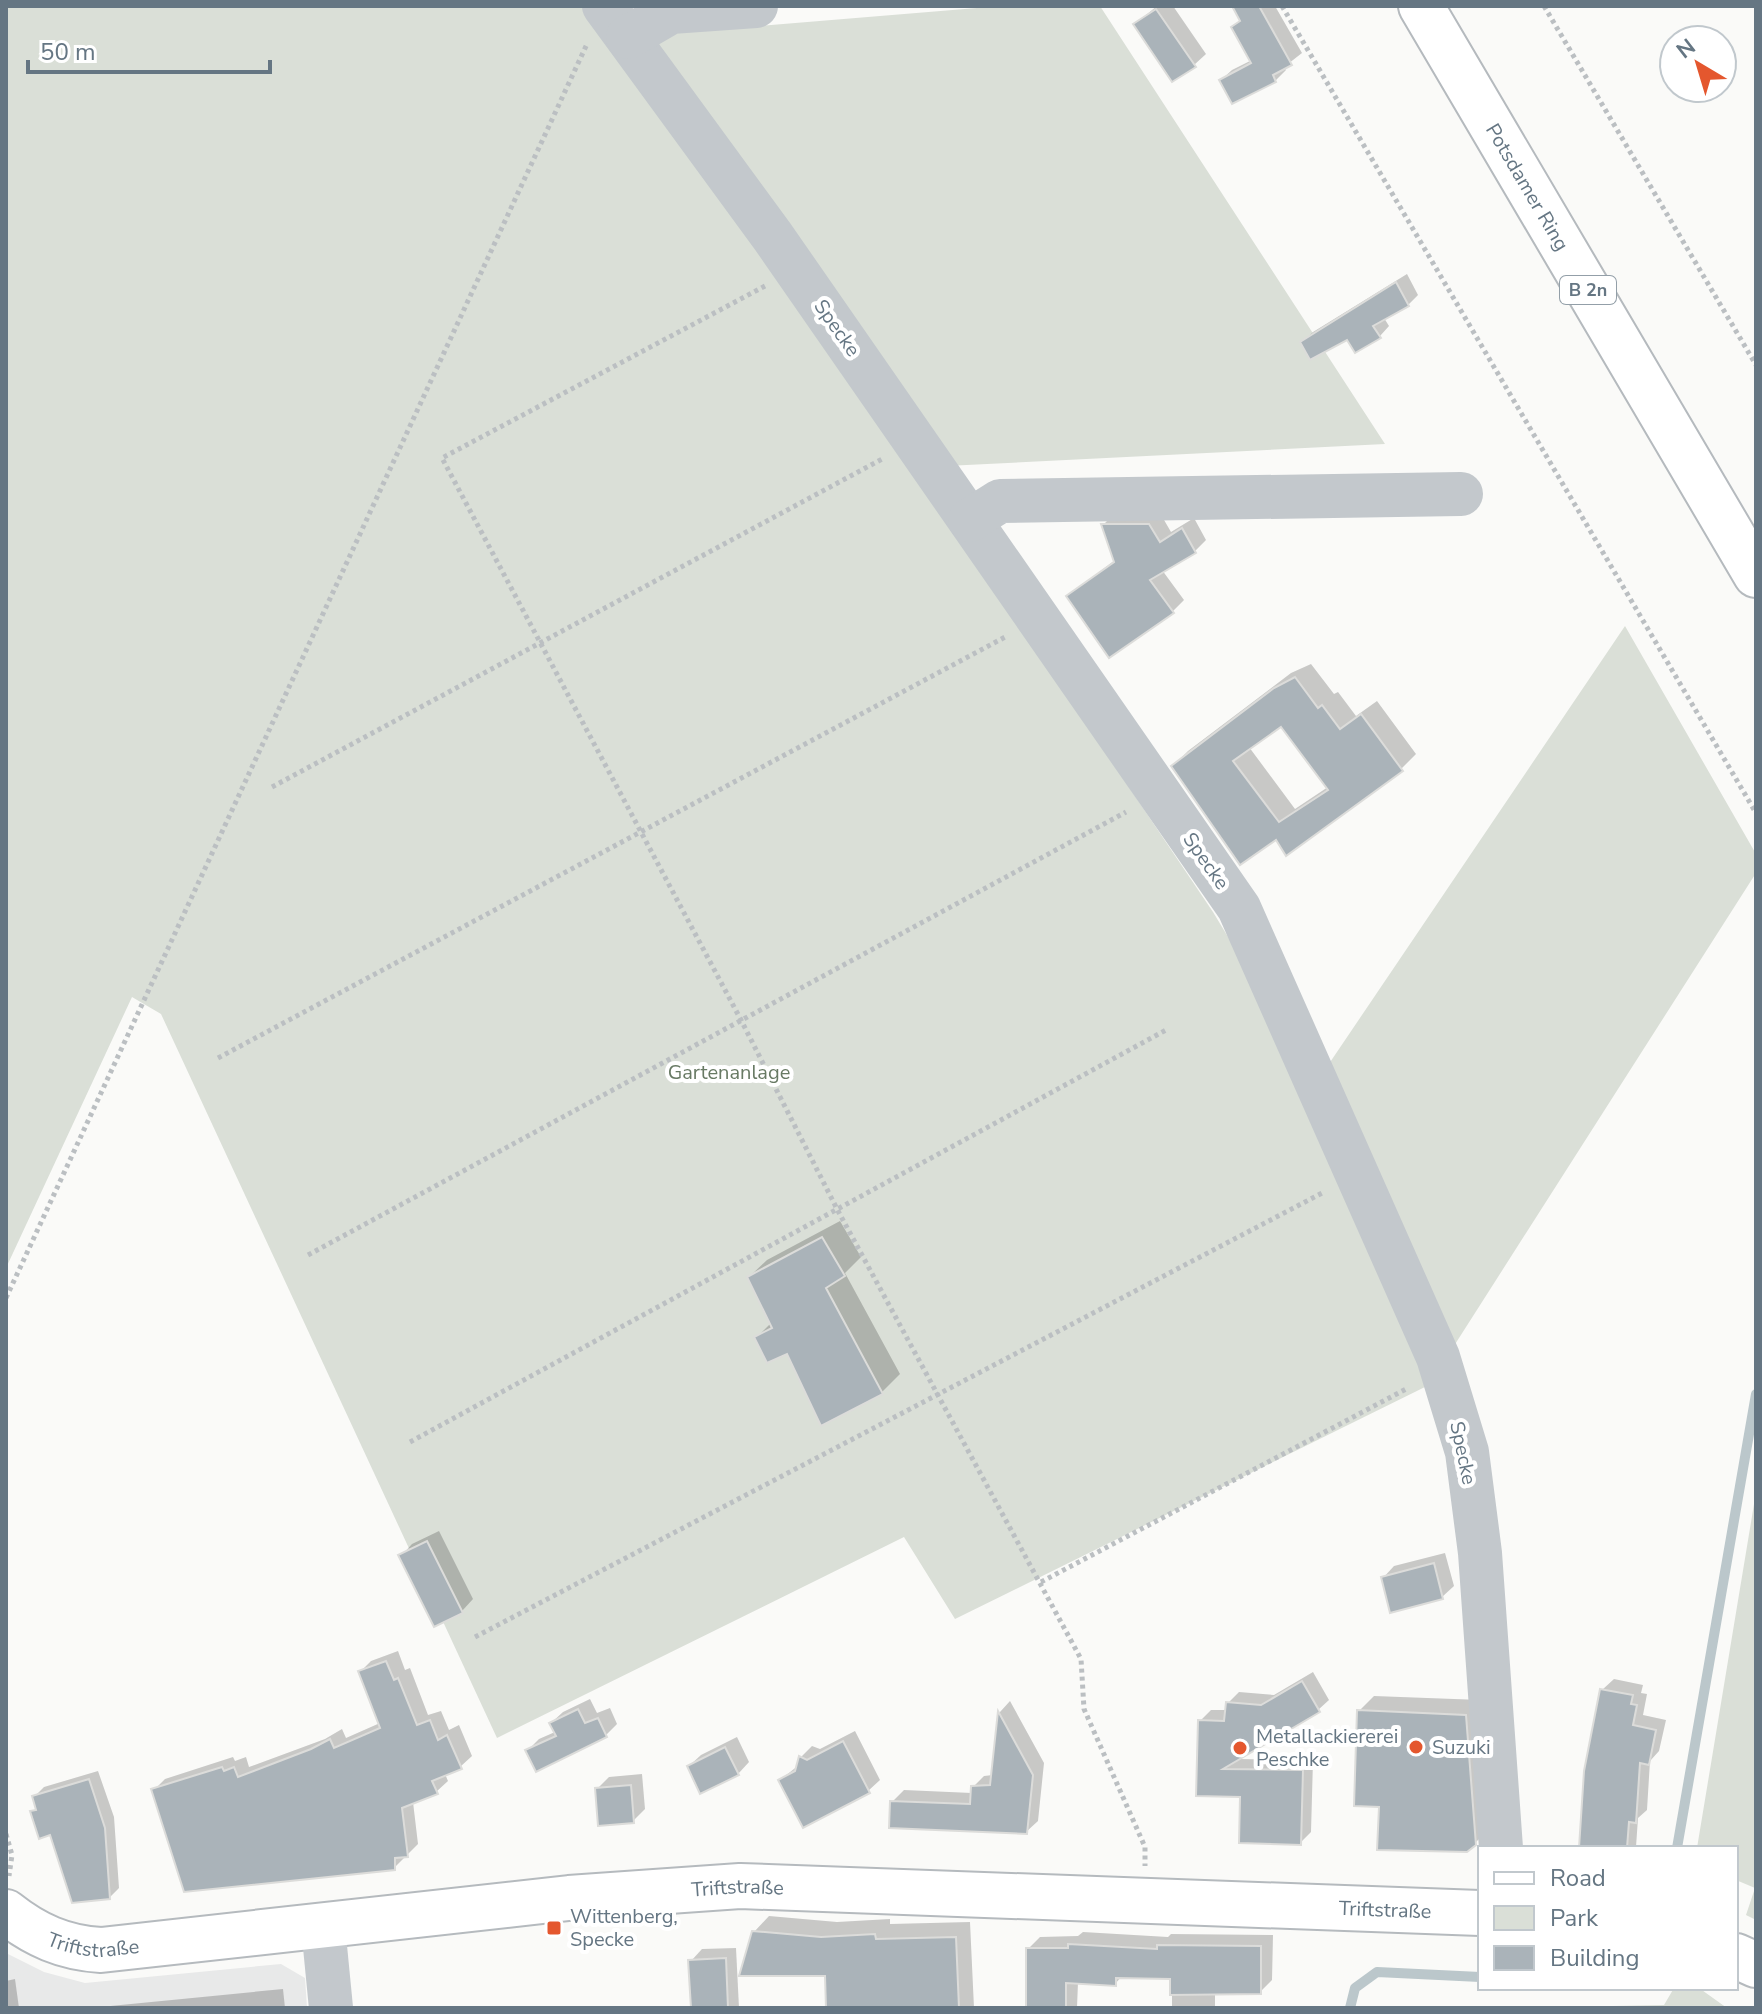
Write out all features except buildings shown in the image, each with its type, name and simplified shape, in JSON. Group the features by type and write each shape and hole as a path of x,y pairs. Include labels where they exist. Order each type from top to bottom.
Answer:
{"main road":[{"name":"Potsdamer Ring","path":"1421,6 1756,575"},
{"name":"Triftstraße","path":"6,1912 44,1937 63,1945 101,1950 569,1898 740,1886 1478,1913"}],"street":[{"path":"612,17 756,6"},
{"name":"Specke","path":"612,17 773,237 1239,908 1438,1357 1467,1452 1476,1524 1501,1846"},
{"path":"970,520 1000,501 1461,494"},
{"path":"323,1926 331,2008"}],"path":[{"path":"1282,6 1756,813"},
{"path":"1544,6 1756,365"},
{"path":"6,1298 612,17"},
{"path":"773,282 442,458 741,1020 837,1209 1081,1659 1084,1709 1145,1847 1147,1900"},
{"path":"272,787 890,456"},
{"path":"218,1058 1013,633"},
{"path":"308,1255 1126,812"},
{"path":"410,1442 1166,1030"},
{"path":"475,1637 1335,1186"},
{"path":"1041,1582 1415,1384"},
{"path":"6,1834 12,1855 12,1871 6,1882"}],"shaded area":[{"path":"6,1953 44,1972 85,1983 281,1964 305,1978 307,2008 6,2008"}],"green space":[{"name":"Gartenanlage","path":"6,6 592,6 616,38 1001,6 1100,6 1385,444 946,466 937,502 1213,912 1316,1083 1625,626 1756,854 1756,873 1429,1385 955,1619 904,1537 497,1738 161,1014 132,997 6,1268"},
{"path":"1756,1492 1756,1920 1746,1915 1755,1888 1738,1881 1738,1846 1697,1846"},
{"path":"1673,1990 1702,1990 1727,2008 1508,2008 1664,2005"}],"waterway":[{"path":"1677,1846 1756,1394"},
{"path":"1350,2008 1355,1988 1377,1972 1478,1977"}],"place":[{"name":"Suzuki","path":"1416,1747"},
{"name":"Metallackiererei Peschke","path":"1240,1748"},
{"name":"Wittenberg, Specke","path":"554,1928"}]}
